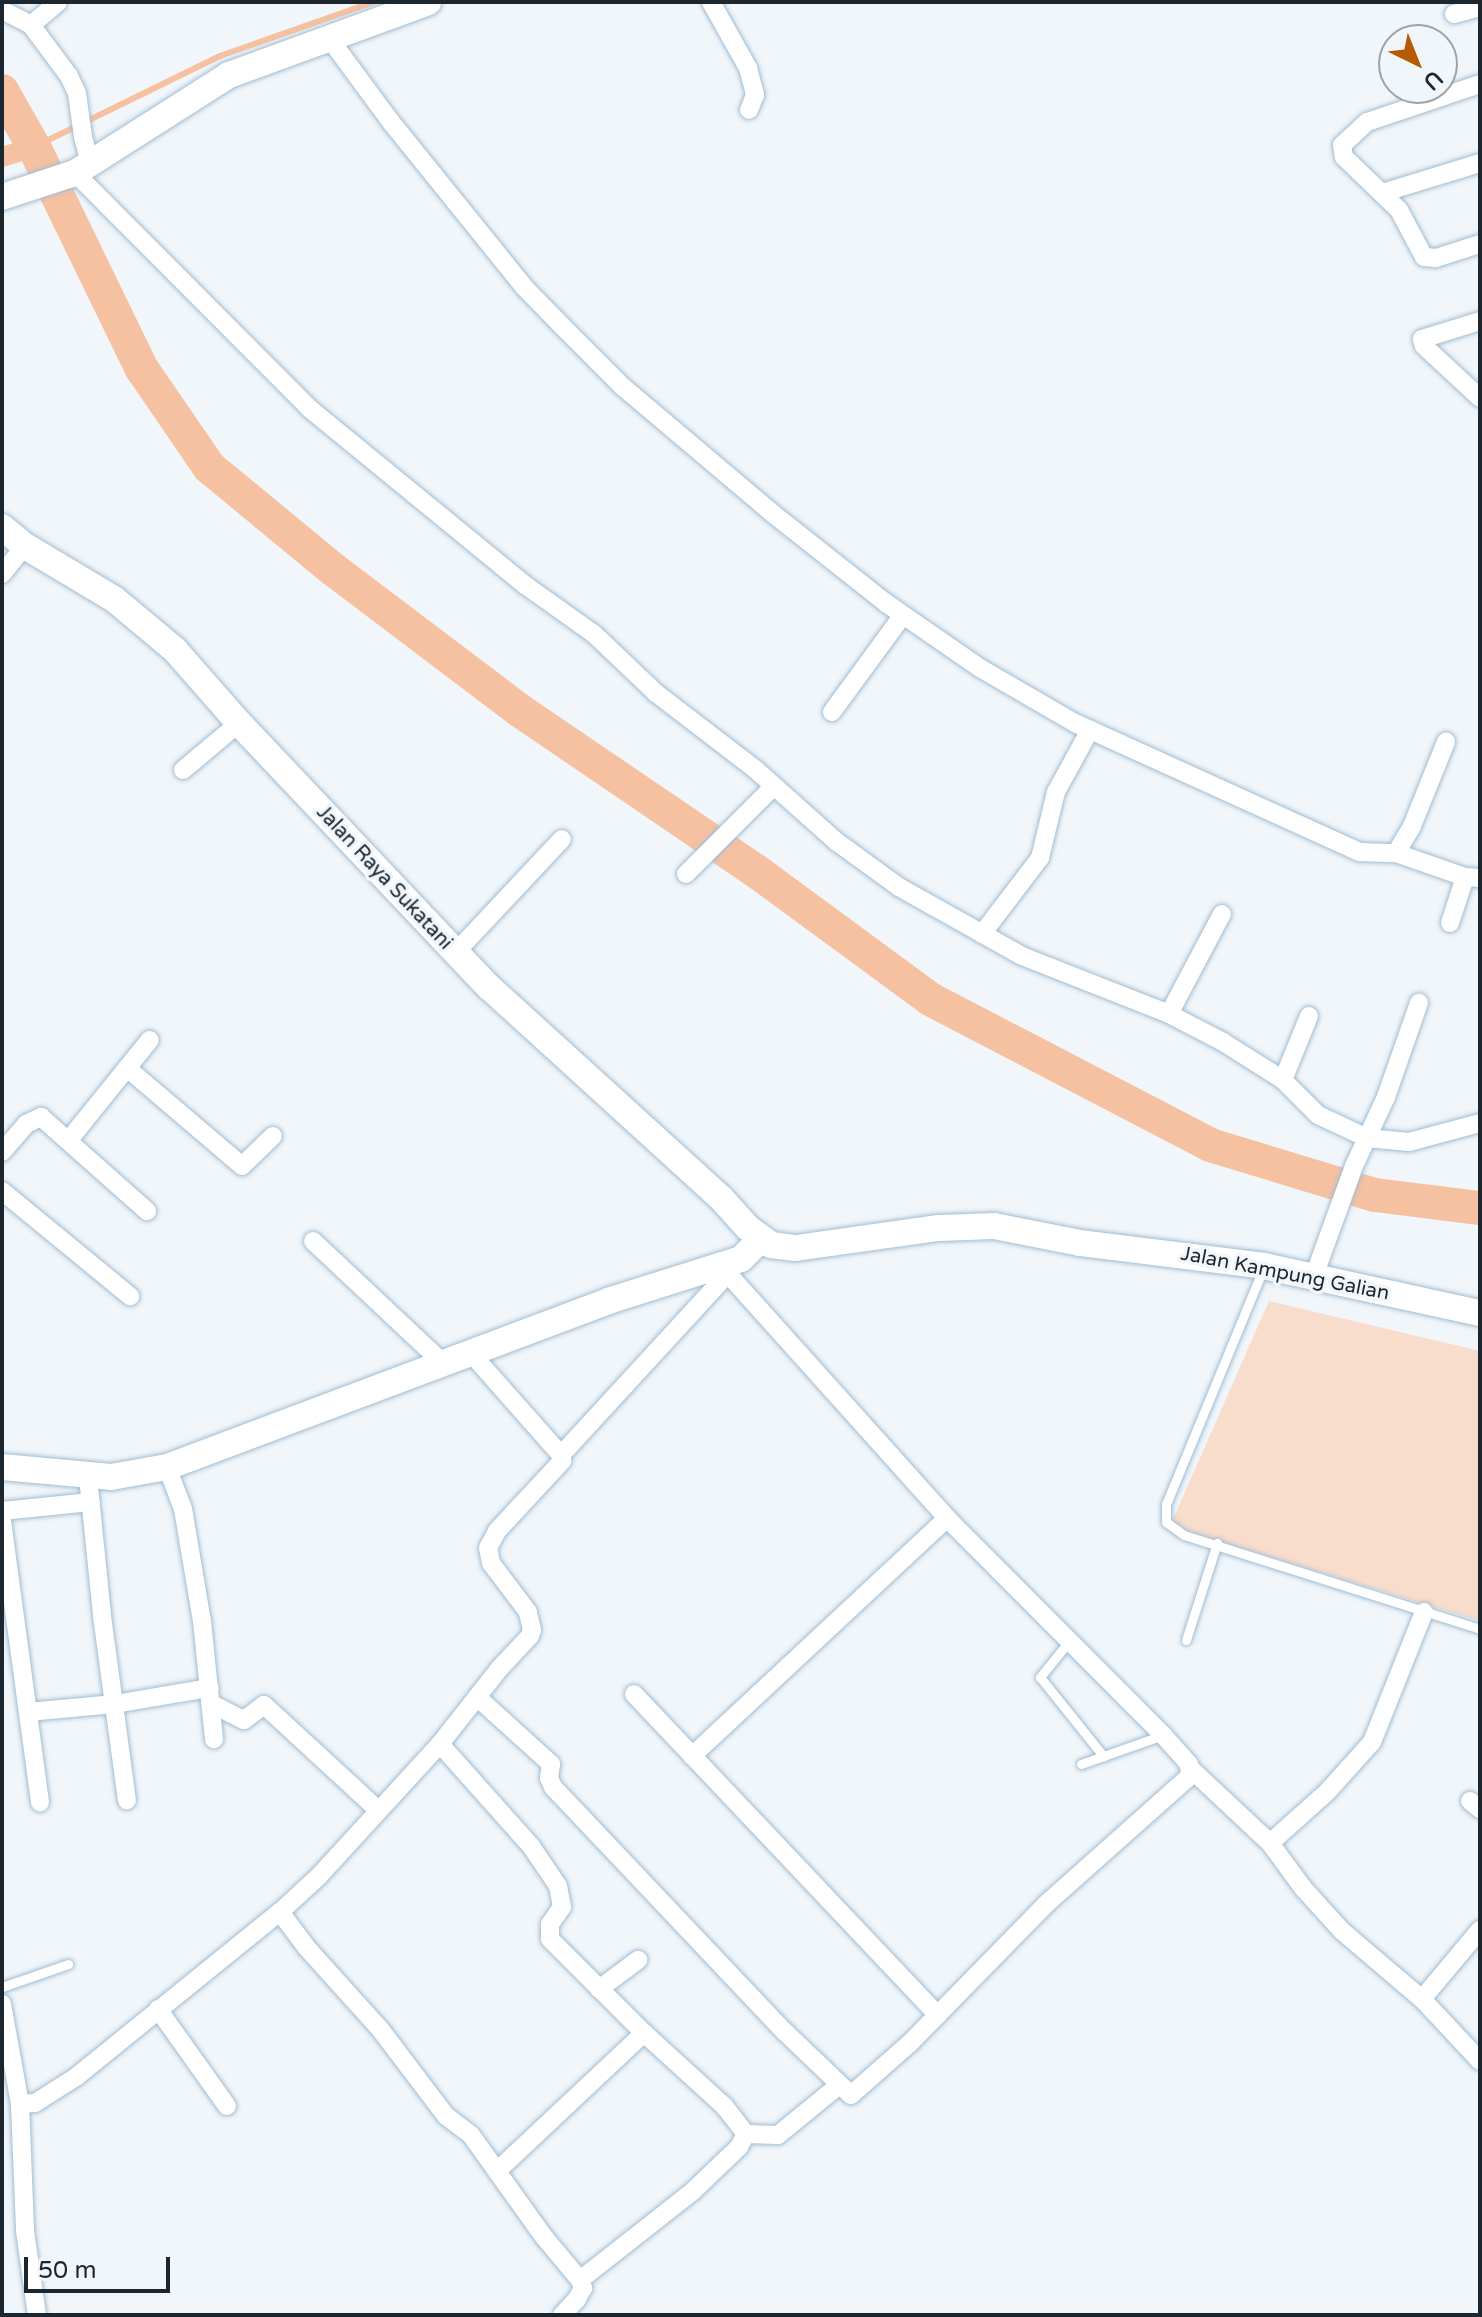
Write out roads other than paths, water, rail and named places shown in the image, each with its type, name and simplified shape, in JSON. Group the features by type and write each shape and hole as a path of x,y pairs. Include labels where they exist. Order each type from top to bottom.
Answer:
{"main road":[{"path":"14,194 75,171 229,75 428,2"},
{"name":"Jalan Raya Sukatani","path":"2,527 25,546 114,599 175,650 239,723 455,953 761,1239"},
{"name":"Jalan Kampung Galian","path":"761,1239 771,1245 796,1248 939,1228 994,1226 1080,1243 1264,1266 1480,1313"},
{"path":"2,1467 90,1489 167,1467 608,1301 735,1266 761,1239"}],"street":[{"path":"31,25 58,2"},
{"path":"711,2 748,68 755,95 749,110"},
{"path":"1454,14 1480,7"},
{"path":"2,10 31,25 77,93 83,137 75,171 310,409 525,585 594,634 656,693 873,869 921,901 982,934 1079,981 1169,1014 1223,1042 1283,1080 1318,1115 1367,1138 1409,1142 1480,1123"},
{"path":"329,38 391,122 524,287 623,387 772,513 903,615 980,668 1090,730 1360,852 1396,853 1473,878 1450,923"},
{"path":"1480,84 1367,122 1342,145 1344,157 1399,210 1424,257 1436,258 1480,244"},
{"path":"1382,193 1480,163"},
{"path":"1480,321 1422,339 1424,346 1480,398"},
{"path":"2,574 25,546"},
{"path":"832,712 903,615"},
{"path":"183,770 239,723"},
{"path":"982,934 1040,858 1056,792 1090,730"},
{"path":"1396,853 1412,826 1446,742"},
{"path":"686,874 774,786"},
{"path":"455,953 562,839"},
{"path":"1169,1014 1222,914"},
{"path":"1314,1276 1419,1003"},
{"path":"1283,1080 1309,1016"},
{"path":"68,1141 150,1040"},
{"path":"127,1068 242,1166 273,1136"},
{"path":"2,1152 26,1124 41,1117 147,1211"},
{"path":"2,1191 130,1296"},
{"path":"313,1241 442,1362"},
{"path":"561,1455 616,1400 685,1316 735,1266 947,1518 1163,1735 1192,1770 1270,1843 1303,1888 1342,1931 1422,1999 1480,2061"},
{"path":"20,2104 35,2103 76,2077 280,1912 319,1876 440,1744 532,1630 528,1612 491,1563 488,1548 497,1531 562,1461 561,1455 470,1352"},
{"path":"167,1467 183,1509 214,1739"},
{"path":"2,1511 90,1489 127,1800"},
{"path":"692,1756 947,1518"},
{"path":"2,1521 40,1802"},
{"path":"1270,1843 1327,1792 1372,1742 1424,1612"},
{"path":"634,1694 938,2015"},
{"path":"28,1712 210,1695 244,1720 264,1705 378,1810"},
{"path":"477,1697 551,1764 549,1778 553,1787 847,2094 856,2093 938,2015 1045,1905 1192,1770"},
{"path":"440,1744 531,1846 558,1886 563,1897 562,1907 550,1924 550,1939 644,2033 724,2106 746,2134"},
{"path":"280,1912 307,1948 380,2029 446,2116 471,2135 544,2237 580,2280 583,2288 562,2315"},
{"path":"1422,1999 1480,1930"},
{"path":"599,1989 638,1960"},
{"path":"2,2004 3,2028 20,2104 25,2231 37,2315"},
{"path":"158,2009 227,2106"},
{"path":"498,2170 644,2033"},
{"path":"746,2134 778,2135 838,2086"},
{"path":"580,2280 693,2191 739,2147 746,2134"}],"lane":[{"path":"1264,1266 1196,1428 1164,1516 1172,1529 1184,1535 1480,1629"},
{"path":"1186,1640 1217,1543"},
{"path":"1070,1640 1040,1677 1104,1757"},
{"path":"1081,1764 1163,1735"},
{"path":"2,1987 68,1964"}],"waterway":[{"path":"34,147 220,56 373,2"},
{"path":"2,91 34,147 142,369 209,467 334,570 519,710 756,871 930,999 1210,1145 1375,1195 1480,1208"},
{"path":"2,157 34,147"}]}
